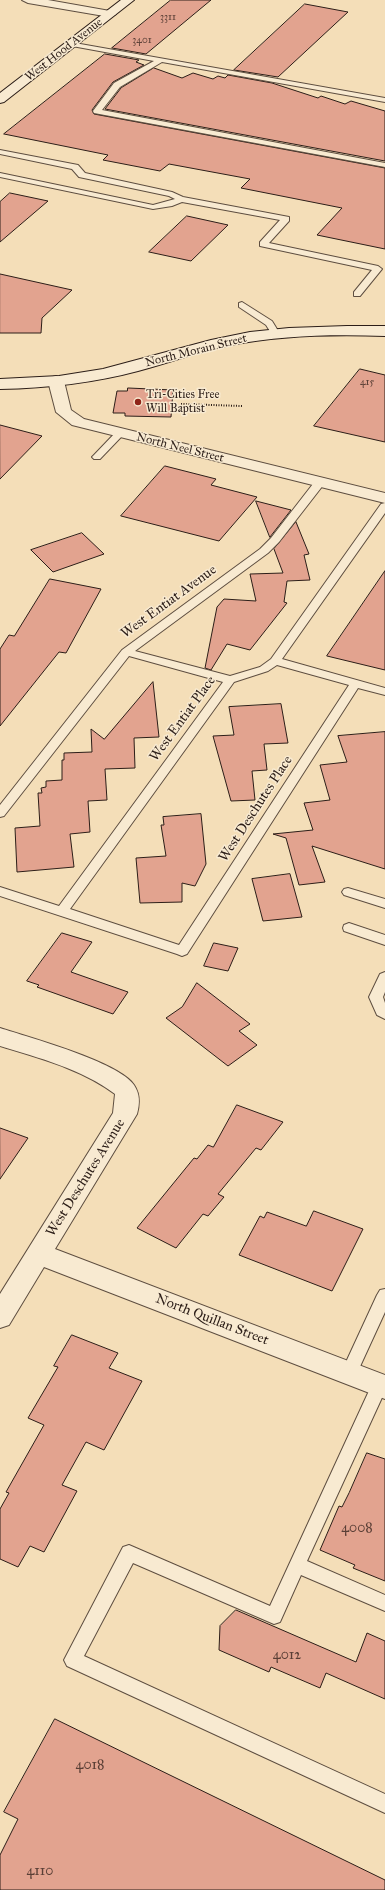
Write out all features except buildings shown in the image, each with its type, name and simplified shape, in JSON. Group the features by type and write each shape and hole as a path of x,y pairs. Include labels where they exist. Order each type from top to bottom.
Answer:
{"street":[{"path":"28,0 110,14"},
{"name":"West Hood Avenue","path":"0,99 128,0"},
{"name":"North Morain Street","path":"56,381 116,372 204,346 253,337 331,330 385,331"},
{"path":"0,384 56,381"},
{"name":"North Neel Street","path":"56,381 61,406 68,417 91,427 385,498"},
{"name":"West Deschutes Avenue","path":"0,1036 82,1066 107,1077 124,1088 128,1102 125,1114 0,1318"},
{"name":"North Quillan Street","path":"39,1254 383,1386"}],"lane":[{"path":"72,44 385,100"},
{"path":"161,60 117,85 97,111 385,165"},
{"path":"0,152 75,167 82,175 172,194 180,199 286,219 263,244 378,270 357,294"},
{"path":"0,175 153,207 169,204 180,199"},
{"path":"242,305 269,323 276,334"},
{"path":"98,457 120,434"},
{"name":"West Entiat Avenue","path":"0,813 126,652 264,551 275,540 320,482"},
{"name":"West Entiat Place","path":"61,912 230,680 264,669 275,661 385,506"},
{"path":"126,652 230,680"},
{"path":"275,661 385,692"},
{"name":"West Deschutes Place","path":"61,912 182,951 355,684"},
{"path":"0,891 61,912"},
{"path":"348,892 385,904"},
{"path":"350,928 385,940"},
{"path":"385,977 376,997 382,1012 385,1014"},
{"path":"349,1373 385,1295"},
{"path":"383,1386 274,1616 129,1553 73,1660 385,1804"},
{"path":"297,1565 385,1603"}],"path":[{"path":"181,404 242,406"}],"place":[{"name":"Tri-Cities Free Will Baptist","path":"138,402"}]}
